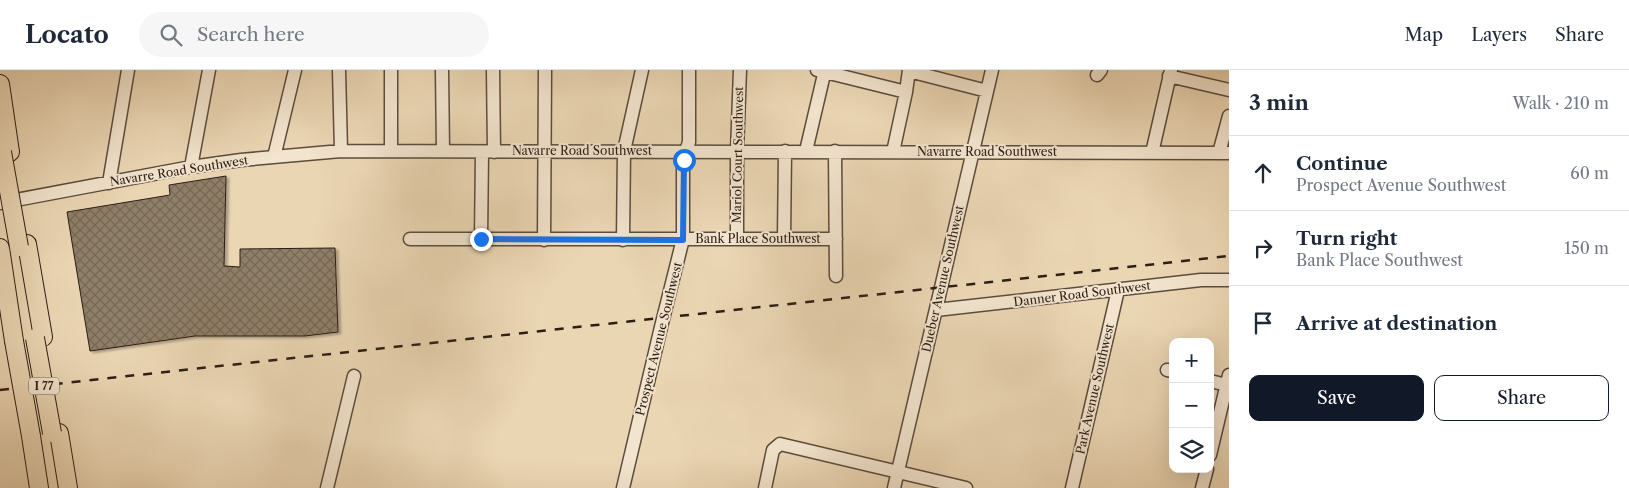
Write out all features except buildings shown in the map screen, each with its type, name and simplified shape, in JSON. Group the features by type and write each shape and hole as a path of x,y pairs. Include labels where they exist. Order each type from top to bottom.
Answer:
{"highway":[{"path":"0,84 4,148"},
{"name":"I 77","path":"4,148 56,433 61,488"},
{"name":"I 77","path":"0,249 39,488"},
{"path":"0,278 7,295"},
{"path":"56,433 68,488"}],"street":[{"path":"109,183 128,70"},
{"path":"191,167 209,70"},
{"path":"274,156 295,70"},
{"path":"340,70 341,151"},
{"path":"390,151 391,70"},
{"path":"442,70 443,151"},
{"path":"481,239 494,70"},
{"path":"544,240 545,70"},
{"path":"622,240 624,151 642,70"},
{"name":"Prospect Avenue Southwest","path":"623,488 683,240 684,160 689,142 689,70"},
{"name":"Mariol Court Southwest","path":"736,239 740,70"},
{"path":"893,152 909,70 987,90"},
{"name":"Dueber Avenue Southwest","path":"894,488 992,70"},
{"path":"806,151 822,71 906,92"},
{"path":"1152,152 1170,73 1229,90"},
{"path":"1224,153 1229,116"},
{"name":"Navarre Road Southwest","path":"0,203 191,167 274,156 341,151 1224,153"},
{"path":"784,239 785,151"},
{"path":"835,151 836,276"},
{"name":"Bank Place Southwest","path":"410,239 836,239"},
{"name":"Danner Road Southwest","path":"936,310 1201,280 1229,280"},
{"name":"Park Avenue Southwest","path":"1072,488 1118,290"},
{"path":"327,488 354,376"},
{"path":"1214,381 1228,380 1214,438"},
{"path":"764,488 775,447 783,444 966,488"},
{"path":"1202,488 1206,473"}],"railway":[{"path":"0,390 1229,256"}],"route":[{"path":"481,239 683,240 684,160"}]}
